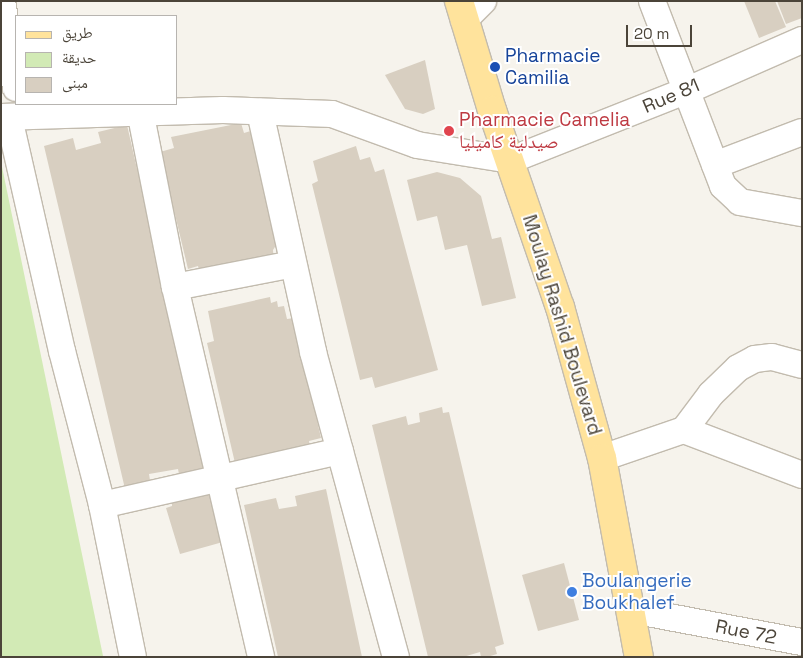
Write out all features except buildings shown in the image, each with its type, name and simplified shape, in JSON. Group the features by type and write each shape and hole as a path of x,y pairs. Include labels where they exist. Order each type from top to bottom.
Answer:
{"main road":[{"name":"Moulay Rashid Boulevard","path":"468,8 492,110 511,160 560,307 602,458 632,610 639,657"}],"street":[{"path":"2,1 15,82"},
{"path":"652,1 728,194 740,202 802,213"},
{"name":"Rue 81","path":"511,160 688,90 802,40"},
{"path":"132,657 102,505 62,350 12,114 140,111 332,114 417,145 511,160"},
{"path":"140,111 175,287 261,657"},
{"path":"260,112 292,264 396,657"},
{"path":"715,165 802,132"},
{"path":"175,287 292,264"},
{"path":"602,458 684,430 711,394 738,368 755,359 772,357 802,365"},
{"path":"684,430 802,475"},
{"path":"102,505 340,451"},
{"name":"Rue 72","path":"632,610 802,642"}],"green space":[{"path":"1,162 103,656 103,657 1,657"}],"place":[{"name":"Pharmacie Camilia","path":"495,67"},
{"name":"Pharmacie Camelia صيدلية كاميليا","path":"449,131"},
{"name":"Boulangerie Boukhalef","path":"572,592"}]}
